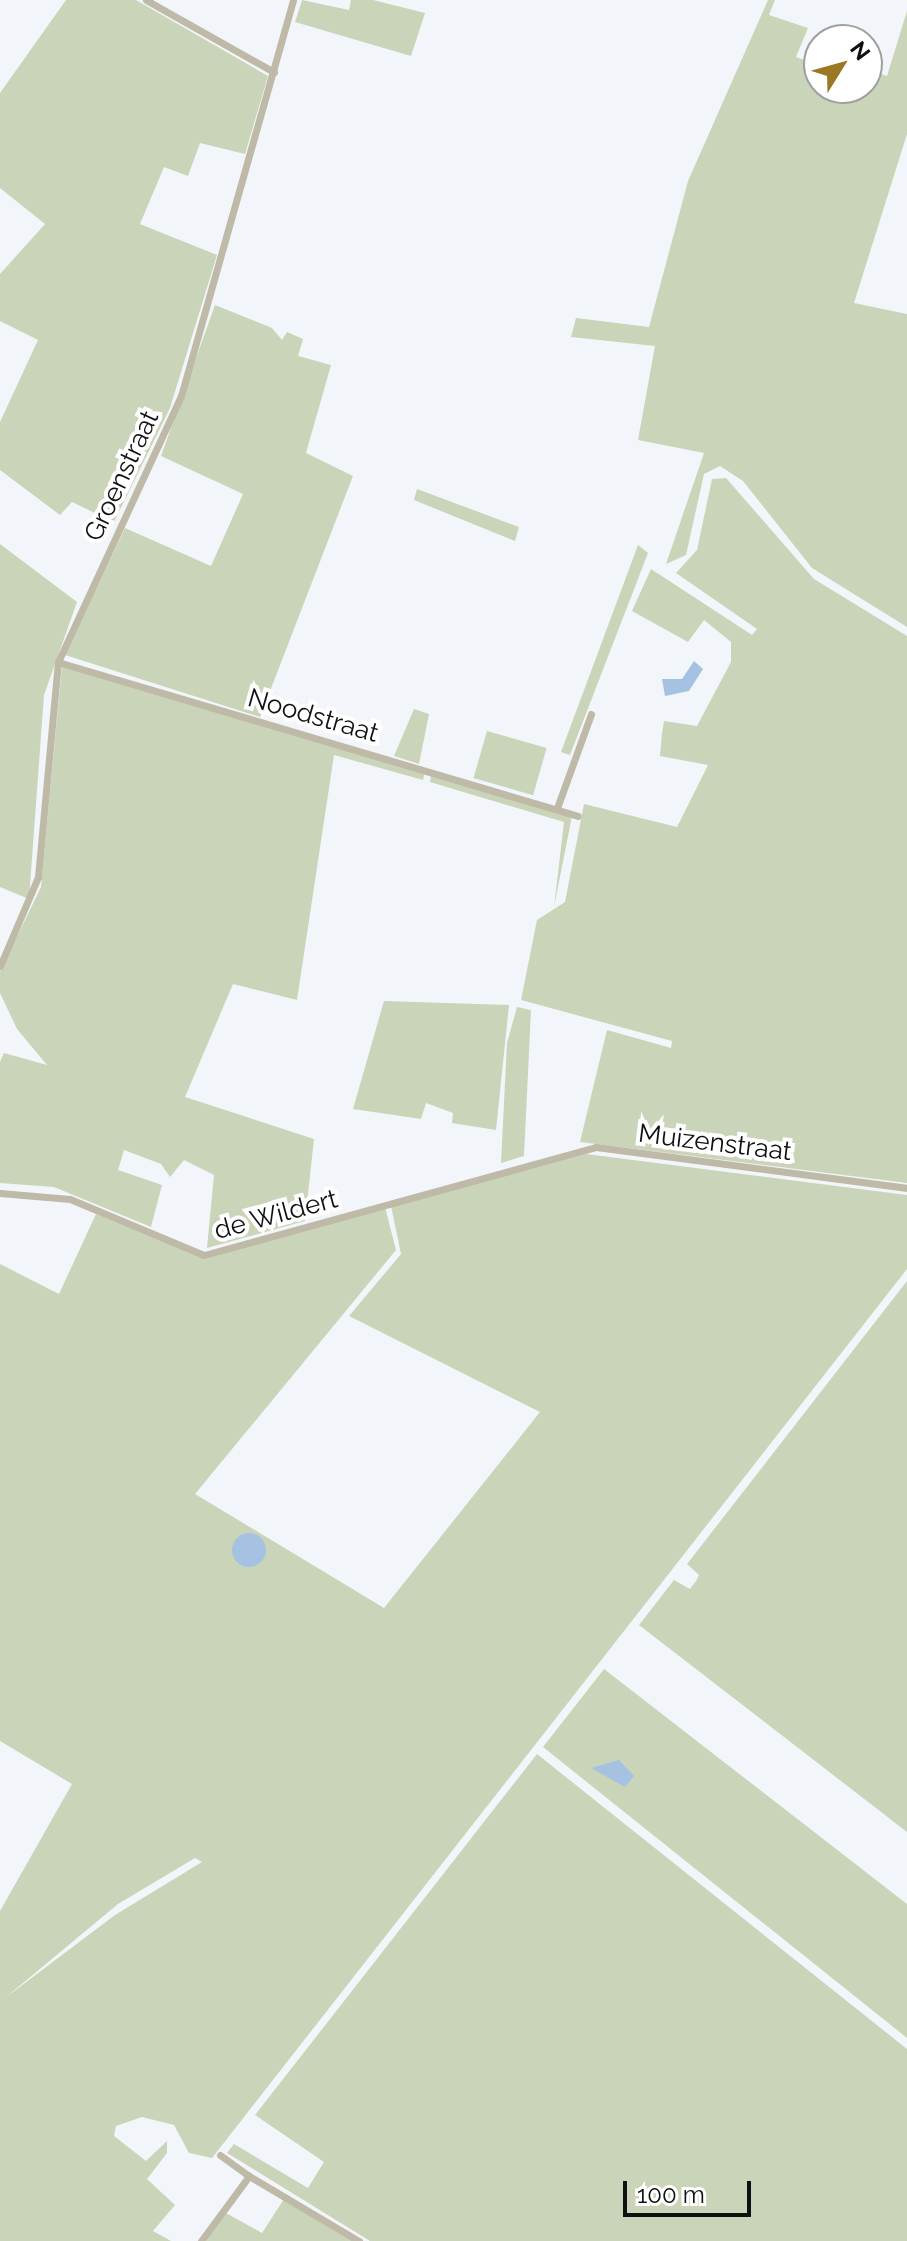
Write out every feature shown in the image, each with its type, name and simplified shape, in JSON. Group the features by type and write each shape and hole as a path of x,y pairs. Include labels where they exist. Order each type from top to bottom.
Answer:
{"street":[{"path":"146,0 274,72"},
{"name":"Groenstraat","path":"0,966 38,877 58,662 181,396 293,0"},
{"name":"Noodstraat","path":"58,662 578,816"},
{"path":"557,808 591,714"},
{"name":"Muizenstraat","path":"519,1164 596,1147 907,1188"},
{"name":"de Wildert","path":"0,1193 70,1199 204,1255 519,1164"},
{"path":"220,2155 249,2176 359,2241"},
{"path":"201,2241 249,2176"}],"green space":[{"path":"66,0 136,0 268,76 245,154 200,143 188,176 164,167 140,224 217,255 170,408 114,522 72,502 60,515 0,470 0,422 38,340 0,321 0,274 45,224 0,188 0,93"},
{"path":"302,0 349,10 351,0 373,0 425,13 411,56 295,22"},
{"path":"768,0 775,0 769,15 803,26 803,40 796,57 803,60 803,104 883,104 883,75 887,76 907,11 907,134 854,303 907,314 907,627 812,568 743,481 720,466 704,474 686,555 666,564 704,453 638,440 655,346 571,337 576,318 649,327 688,181"},
{"path":"215,305 272,328 282,340 287,332 303,339 298,356 331,365 306,453 353,476 260,717 65,655 125,528 211,566 243,494 161,456"},
{"path":"726,478 814,579 907,636 907,1183 580,1142 607,1030 671,1048 672,1041 521,1000 537,920 565,902 584,804 677,827 708,765 660,756 664,721 697,726 731,662 731,642 704,620 688,642 632,611 651,569 752,635 757,629 676,573 697,550 712,479"},
{"path":"417,489 519,527 515,541 414,500"},
{"path":"0,544 77,602 44,695 29,899 0,887"},
{"path":"638,545 648,553 570,755 561,752"},
{"path":"62,666 425,772 423,780 334,755 297,1000 233,984 185,1097 314,1139 305,1221 207,1248 214,1175 184,1160 170,1177 161,1164 124,1150 118,1170 162,1185 151,1227 54,1187 0,1183 0,1062 4,1053 47,1065 17,1029 0,993 0,972 41,887"},
{"path":"414,709 429,714 419,764 394,756"},
{"path":"487,731 547,748 533,795 473,778"},
{"path":"431,774 572,816 554,907 564,822 430,782"},
{"path":"384,1001 509,1005 496,1130 452,1123 453,1113 426,1103 421,1119 353,1109"},
{"path":"517,1007 531,1010 524,1156 501,1163 507,1043"},
{"path":"586,1154 907,1195 907,1269 212,2158 189,2153 174,2125 142,2117 116,2126 114,2136 146,2161 167,2141 167,2153 147,2179 175,2205 153,2231 171,2241 0,2241 0,1911 72,1784 0,1741 0,1264 59,1294 96,1214 201,1257 385,1207 396,1250 195,1494 384,1608 540,1412 349,1316 401,1254 391,1206","holes":["195,1858 202,1862 115,1915 5,1998 118,1904"]},
{"path":"907,1281 907,1832 639,1625 674,1580 690,1589 699,1575 687,1564"},
{"path":"604,1669 907,1904 907,2038 543,1747"},
{"path":"537,1754 907,2049 907,2241 370,2241 227,2153 234,2144 308,2188 324,2162 255,2115"},
{"path":"284,2199 354,2241 206,2241 226,2213 262,2233"}],"water":[{"path":"694,661 703,669 689,691 665,696 662,679 682,679"},
{"path":"249,1533 261,1538 266,1550 261,1562 249,1567 237,1562 232,1550 237,1538"},
{"path":"619,1760 634,1776 625,1787 591,1768"}]}
